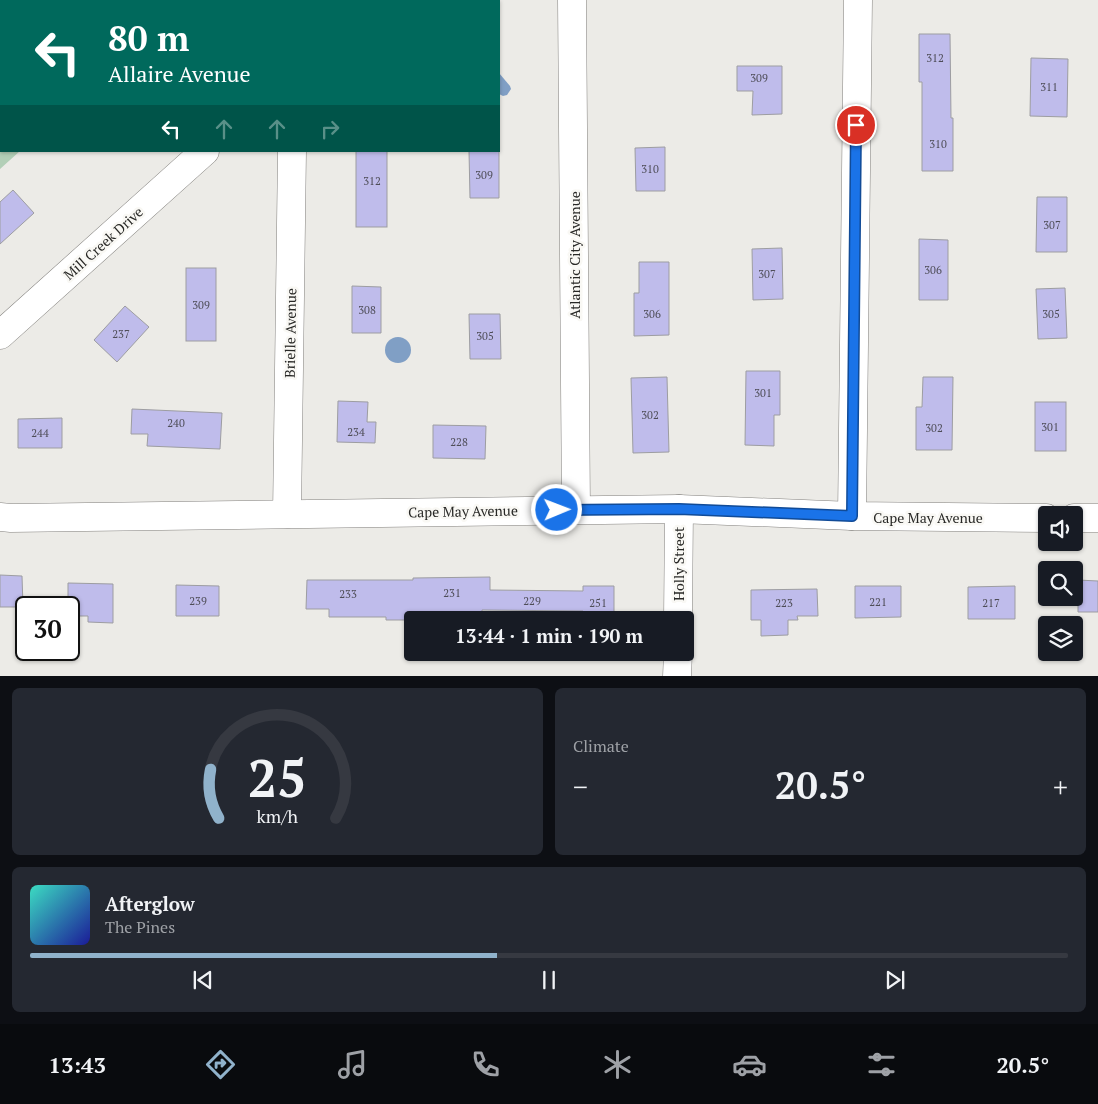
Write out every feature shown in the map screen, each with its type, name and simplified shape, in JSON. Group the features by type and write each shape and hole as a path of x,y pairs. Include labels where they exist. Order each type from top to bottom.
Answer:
{"street":[{"name":"Atlantic City Avenue","path":"572,0 576,510"},
{"path":"852,516 858,0"},
{"name":"Mill Creek Drive","path":"0,335 204,152"},
{"name":"Brielle Avenue","path":"288,514 292,152"},
{"name":"Cape May Avenue","path":"0,517 679,509 852,516 1038,518"},
{"name":"Holly Street","path":"678,611 679,509"},
{"path":"1083,518 1098,518"},
{"path":"678,661 678,676"}],"green space":[{"path":"0,152 19,152 0,169"}],"water":[{"path":"500,74 511,89 507,95 500,94"},
{"path":"398,337 407,341 411,350 407,359 398,363 389,359 385,350 389,341"}],"building":[{"path":"919,34 950,34 953,171 922,171 922,82 919,82"},
{"path":"1031,58 1068,59 1067,117 1030,116"},
{"path":"737,66 782,66 782,114 752,115 753,91 737,91"},
{"path":"665,147 665,191 636,191 635,148"},
{"path":"356,152 387,152 387,227 356,227"},
{"path":"469,152 499,152 499,198 470,198"},
{"path":"13,190 34,213 0,244 0,202"},
{"path":"1037,197 1067,197 1067,252 1036,252"},
{"path":"919,239 948,240 948,300 919,300"},
{"path":"782,248 783,299 753,300 752,249"},
{"path":"639,262 669,262 669,335 634,336 634,293 639,293"},
{"path":"186,268 216,268 216,341 186,341"},
{"path":"352,286 381,287 381,333 352,333"},
{"path":"1065,288 1067,338 1038,339 1036,289"},
{"path":"125,306 149,327 117,362 94,340"},
{"path":"469,314 500,314 501,359 470,359"},
{"path":"746,371 780,371 780,415 774,415 774,446 745,445"},
{"path":"667,377 669,452 633,453 631,378"},
{"path":"923,377 953,377 952,450 916,450 916,407 922,407"},
{"path":"338,401 368,402 367,422 376,422 375,443 337,442"},
{"path":"1035,402 1066,402 1066,451 1035,451"},
{"path":"132,409 222,413 220,449 147,446 148,434 131,434"},
{"path":"62,418 62,448 18,448 18,419"},
{"path":"433,425 486,426 485,459 433,458"},
{"path":"0,575 22,576 23,596 15,596 15,607 0,607"},
{"path":"490,577 490,590 583,591 583,586 614,586 614,611 404,611 404,620 386,620 386,617 329,617 329,609 306,609 307,580 413,580 413,578"},
{"path":"1083,580 1098,581 1098,612 1078,612 1078,606 1083,606"},
{"path":"68,583 113,584 113,623 88,622 88,616 80,616 80,596 68,596"},
{"path":"176,585 219,586 219,616 176,616"},
{"path":"855,586 901,586 901,617 855,618"},
{"path":"1015,586 1015,619 968,619 968,587"},
{"path":"817,589 818,616 797,616 798,620 788,620 788,635 761,636 761,620 751,620 751,590"}],"route":[{"path":"557,510 679,509 852,516 856,125"}]}
